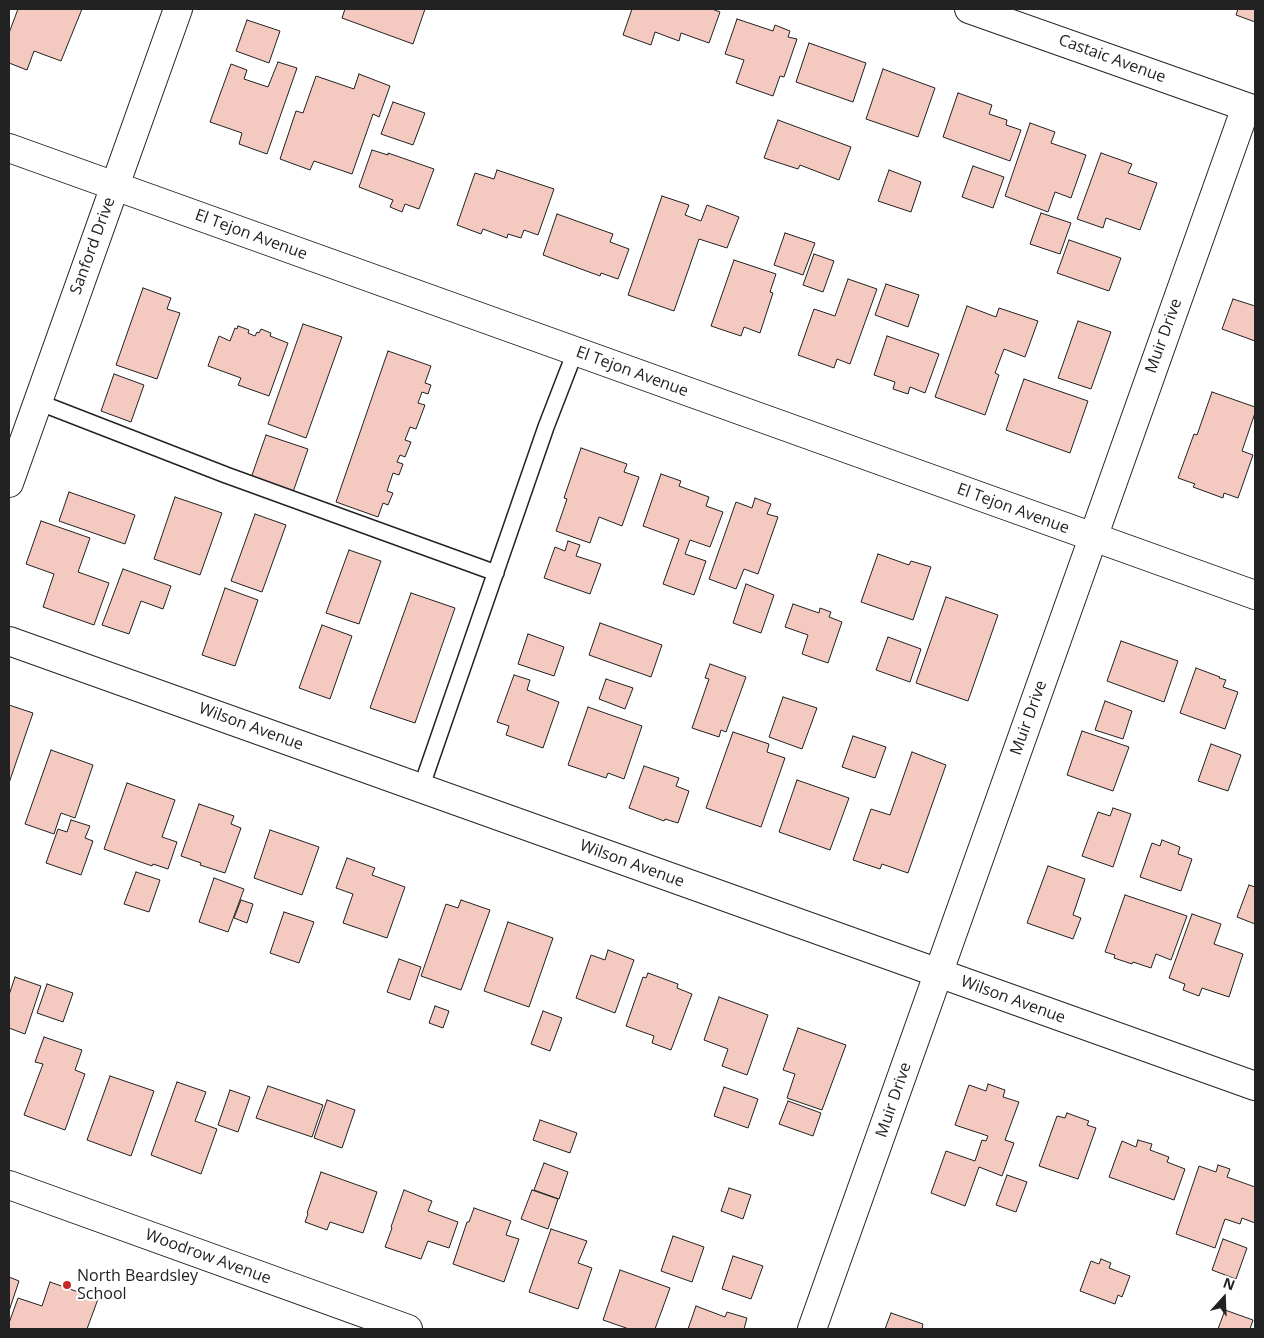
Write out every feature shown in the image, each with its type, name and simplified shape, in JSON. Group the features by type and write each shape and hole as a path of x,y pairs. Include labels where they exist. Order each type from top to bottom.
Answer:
{"street":[{"name":"Sanford Drive","path":"9,483 178,9"},
{"name":"Castaic Avenue","path":"969,9 1251,108"},
{"name":"Muir Drive","path":"812,1329 1093,537 1251,108"},
{"name":"El Tejon Avenue","path":"9,148 1255,595"},
{"name":"Wilson Avenue","path":"9,640 1255,1086"},
{"name":"Woodrow Avenue","path":"9,1185 408,1329"}],"lane":[{"path":"421,788 546,427 575,352"},
{"path":"38,402 226,475 496,573"}],"building":[{"path":"18,9 82,9 61,61 34,51 27,70 9,63 9,33"},
{"path":"345,9 425,9 413,44 342,18"},
{"path":"632,9 712,9 720,12 709,43 681,33 679,41 655,32 651,45 623,35"},
{"path":"1238,9 1255,9 1255,22 1236,15"},
{"path":"737,19 773,31 775,25 790,31 788,37 797,39 784,77 780,76 773,96 736,83 744,60 725,54"},
{"path":"247,20 280,31 269,63 236,51"},
{"path":"809,43 866,63 853,102 796,82"},
{"path":"278,62 297,68 267,154 239,144 242,133 210,122 231,64 247,70 244,79 268,87"},
{"path":"883,69 935,88 918,137 866,119"},
{"path":"359,74 390,86 379,117 373,114 352,174 314,161 310,170 280,159 296,111 303,113 316,76 354,89"},
{"path":"958,93 992,105 989,114 1007,120 1006,125 1021,130 1010,161 943,137"},
{"path":"393,102 425,113 413,145 381,134"},
{"path":"778,120 851,147 839,180 800,165 798,169 764,158"},
{"path":"1030,123 1055,132 1051,143 1086,155 1071,198 1055,192 1048,212 1005,196"},
{"path":"372,150 388,155 388,153 434,169 419,209 405,204 402,212 390,207 393,200 359,187"},
{"path":"1101,153 1132,164 1128,173 1157,183 1140,230 1106,218 1103,228 1077,219"},
{"path":"973,166 1004,177 993,208 962,197"},
{"path":"497,170 554,189 538,235 524,230 521,238 508,234 507,238 483,229 481,234 457,225 475,173 494,179"},
{"path":"889,170 921,182 911,212 878,201"},
{"path":"662,196 689,205 685,215 701,221 707,205 739,217 727,248 699,239 674,311 628,295"},
{"path":"1041,213 1071,223 1060,254 1030,244"},
{"path":"557,214 613,234 610,242 629,249 618,279 601,273 600,276 543,255"},
{"path":"785,233 815,243 803,275 774,265"},
{"path":"1069,240 1121,258 1109,291 1057,273"},
{"path":"814,254 834,261 823,292 803,285"},
{"path":"734,260 776,274 770,292 773,293 760,333 744,327 741,336 711,326"},
{"path":"848,279 877,289 850,364 837,359 834,368 798,355 814,309 835,316"},
{"path":"886,284 919,295 908,327 875,315"},
{"path":"143,288 171,298 167,309 180,313 157,379 116,365"},
{"path":"1233,299 1255,306 1255,341 1222,329"},
{"path":"967,306 996,317 999,308 1038,321 1025,357 1004,349 995,373 999,375 985,415 935,397"},
{"path":"1078,321 1111,332 1091,389 1058,378"},
{"path":"303,324 342,337 306,438 268,424"},
{"path":"238,326 249,330 248,333 255,336 261,329 271,333 270,336 288,343 269,396 238,385 241,378 208,366 219,336 230,341 235,328 237,329"},
{"path":"887,336 939,354 925,393 910,387 908,394 893,389 895,382 874,375"},
{"path":"388,351 431,366 425,383 431,385 428,394 422,392 418,403 425,405 416,429 410,427 405,440 411,442 405,457 400,455 397,462 403,464 399,475 393,473 387,491 393,493 388,505 383,503 378,517 336,502"},
{"path":"114,374 144,385 131,422 101,411"},
{"path":"1024,379 1088,401 1070,453 1006,430"},
{"path":"1212,392 1255,407 1255,413 1242,451 1253,455 1238,498 1224,493 1223,498 1193,487 1195,484 1178,478 1194,434 1197,435"},
{"path":"266,435 308,449 293,492 251,478"},
{"path":"581,448 627,464 624,472 639,477 622,526 599,517 590,543 556,531 567,499 564,498"},
{"path":"661,474 681,481 679,486 709,497 706,506 723,512 710,547 690,540 685,554 706,561 694,595 663,584 679,539 643,526"},
{"path":"69,492 135,515 125,544 59,521"},
{"path":"175,497 222,513 200,575 154,559"},
{"path":"755,498 771,504 767,514 778,517 758,574 744,569 736,589 709,579 736,502 752,508"},
{"path":"255,514 286,525 262,592 231,581"},
{"path":"41,521 90,538 78,572 109,583 94,625 43,607 54,574 26,564"},
{"path":"568,541 580,545 576,556 601,564 590,594 544,578 555,547 565,551"},
{"path":"349,550 381,561 359,624 326,613"},
{"path":"878,554 909,565 911,561 931,567 913,620 861,602"},
{"path":"123,569 171,586 163,609 141,601 129,634 102,625"},
{"path":"746,584 774,595 761,633 733,623"},
{"path":"225,588 258,600 235,666 202,655"},
{"path":"411,593 455,608 415,723 370,708"},
{"path":"946,597 998,615 968,701 916,683"},
{"path":"793,604 819,613 820,608 831,612 829,617 842,622 828,663 802,654 808,635 785,627"},
{"path":"600,623 662,645 651,677 589,655"},
{"path":"322,625 352,636 330,699 299,688"},
{"path":"528,634 564,647 554,676 518,664"},
{"path":"888,637 921,649 910,682 876,670"},
{"path":"1121,641 1178,661 1164,702 1107,681"},
{"path":"710,664 746,677 726,732 721,730 719,737 692,728 709,679 705,678"},
{"path":"1196,668 1226,680 1223,687 1238,692 1225,729 1180,713"},
{"path":"514,675 530,680 527,690 559,702 543,748 506,735 509,726 497,722"},
{"path":"606,679 633,688 625,709 599,699"},
{"path":"783,697 817,708 802,749 769,737"},
{"path":"1105,701 1132,711 1123,739 1095,730"},
{"path":"9,705 33,713 9,783"},
{"path":"588,707 642,726 624,779 608,773 606,778 568,765"},
{"path":"1082,731 1129,747 1113,791 1067,775"},
{"path":"733,732 769,744 767,752 785,758 761,827 706,808"},
{"path":"853,736 886,747 875,778 842,767"},
{"path":"1211,744 1241,755 1228,791 1198,781"},
{"path":"51,750 93,765 75,818 61,813 54,834 25,824"},
{"path":"912,752 946,765 908,873 882,864 880,869 853,860 871,809 890,815"},
{"path":"644,766 679,778 676,786 689,791 678,823 665,819 664,821 629,808"},
{"path":"797,780 849,798 830,850 779,832"},
{"path":"127,783 175,800 162,837 177,842 168,869 153,864 152,866 104,849"},
{"path":"199,804 234,816 231,824 241,828 225,873 200,865 201,863 181,856"},
{"path":"1113,808 1131,814 1113,867 1082,856 1098,812 1110,816"},
{"path":"71,820 90,826 85,838 93,841 81,875 46,863 58,829 67,832"},
{"path":"270,830 319,847 302,895 254,878"},
{"path":"1162,840 1180,847 1178,854 1192,859 1181,891 1140,877 1152,843 1160,846"},
{"path":"347,858 375,868 372,875 405,887 387,938 343,923 353,894 336,888"},
{"path":"1048,866 1085,879 1073,915 1081,918 1073,939 1027,923"},
{"path":"136,872 160,880 149,912 124,904"},
{"path":"214,878 244,889 228,932 199,922"},
{"path":"1249,885 1255,887 1255,924 1237,917"},
{"path":"1125,895 1187,916 1171,960 1156,954 1151,968 1114,958 1115,955 1105,952"},
{"path":"241,900 253,904 247,923 234,918"},
{"path":"461,900 490,910 461,990 421,976 446,904 458,908"},
{"path":"284,912 314,922 299,963 270,953"},
{"path":"1192,914 1221,924 1214,944 1243,954 1229,997 1202,988 1199,996 1183,990 1185,984 1169,978"},
{"path":"508,922 553,938 529,1007 484,991"},
{"path":"608,950 634,960 615,1013 576,998 591,955 605,960"},
{"path":"399,959 421,967 410,1000 387,992"},
{"path":"648,973 678,984 677,988 692,994 671,1050 652,1043 654,1036 626,1026 643,977 646,978"},
{"path":"15,977 41,986 25,1034 9,1028 9,995"},
{"path":"47,984 73,993 63,1022 37,1013"},
{"path":"719,997 768,1015 747,1075 722,1066 728,1049 704,1040"},
{"path":"435,1006 449,1011 443,1028 429,1023"},
{"path":"543,1011 562,1018 550,1051 531,1044"},
{"path":"798,1028 846,1045 822,1110 787,1098 795,1074 783,1070"},
{"path":"44,1037 82,1050 75,1070 85,1074 65,1130 24,1115 43,1064 35,1062"},
{"path":"110,1076 154,1091 131,1156 87,1140"},
{"path":"177,1082 206,1092 195,1121 217,1129 201,1174 151,1155"},
{"path":"988,1084 1005,1090 1003,1097 1019,1102 1005,1140 1014,1143 1002,1176 979,1167 965,1206 931,1193 946,1151 975,1161 982,1140 986,1141 988,1136 955,1125 969,1085 986,1091"},
{"path":"268,1086 323,1105 312,1137 256,1118"},
{"path":"724,1087 758,1099 748,1128 714,1116"},
{"path":"230,1090 250,1097 238,1132 218,1125"},
{"path":"327,1100 355,1110 342,1148 314,1138"},
{"path":"788,1101 821,1113 813,1136 779,1124"},
{"path":"1067,1113 1089,1121 1087,1125 1096,1128 1078,1179 1039,1166 1057,1116 1065,1118"},
{"path":"540,1120 577,1133 570,1153 533,1140"},
{"path":"1138,1140 1152,1144 1150,1150 1169,1157 1167,1162 1185,1169 1174,1200 1109,1177 1122,1141 1136,1147"},
{"path":"544,1163 568,1172 559,1199 534,1190"},
{"path":"1218,1165 1230,1169 1227,1177 1255,1187 1255,1223 1242,1218 1240,1224 1225,1219 1215,1248 1176,1234 1199,1166 1216,1172"},
{"path":"321,1172 377,1192 363,1233 330,1222 327,1230 305,1222"},
{"path":"1007,1175 1027,1182 1016,1212 996,1205"},
{"path":"729,1188 751,1195 743,1219 721,1211"},
{"path":"404,1190 432,1201 428,1211 458,1222 449,1248 428,1241 421,1259 385,1247"},
{"path":"532,1190 558,1199 548,1229 521,1219"},
{"path":"474,1208 511,1221 506,1235 519,1239 504,1282 453,1264 467,1222 469,1222"},
{"path":"551,1229 587,1241 578,1263 592,1268 578,1309 529,1292"},
{"path":"673,1236 704,1247 692,1282 661,1271"},
{"path":"1223,1239 1247,1248 1236,1279 1212,1270"},
{"path":"733,1256 763,1266 751,1299 722,1289"},
{"path":"1101,1259 1111,1263 1109,1268 1130,1276 1122,1297 1118,1295 1115,1304 1080,1291 1091,1261 1099,1264"},
{"path":"620,1270 670,1288 655,1329 629,1329 603,1320"},
{"path":"9,1277 19,1281 9,1311"},
{"path":"50,1282 98,1299 87,1329 9,1329 9,1323 18,1298 42,1306"},
{"path":"696,1306 725,1317 727,1312 747,1318 744,1329 688,1329"},
{"path":"1225,1310 1253,1320 1250,1329 1218,1329"},
{"path":"891,1313 923,1324 922,1329 885,1329"}],"place":[{"name":"North Beardsley School","path":"67,1285"}]}
